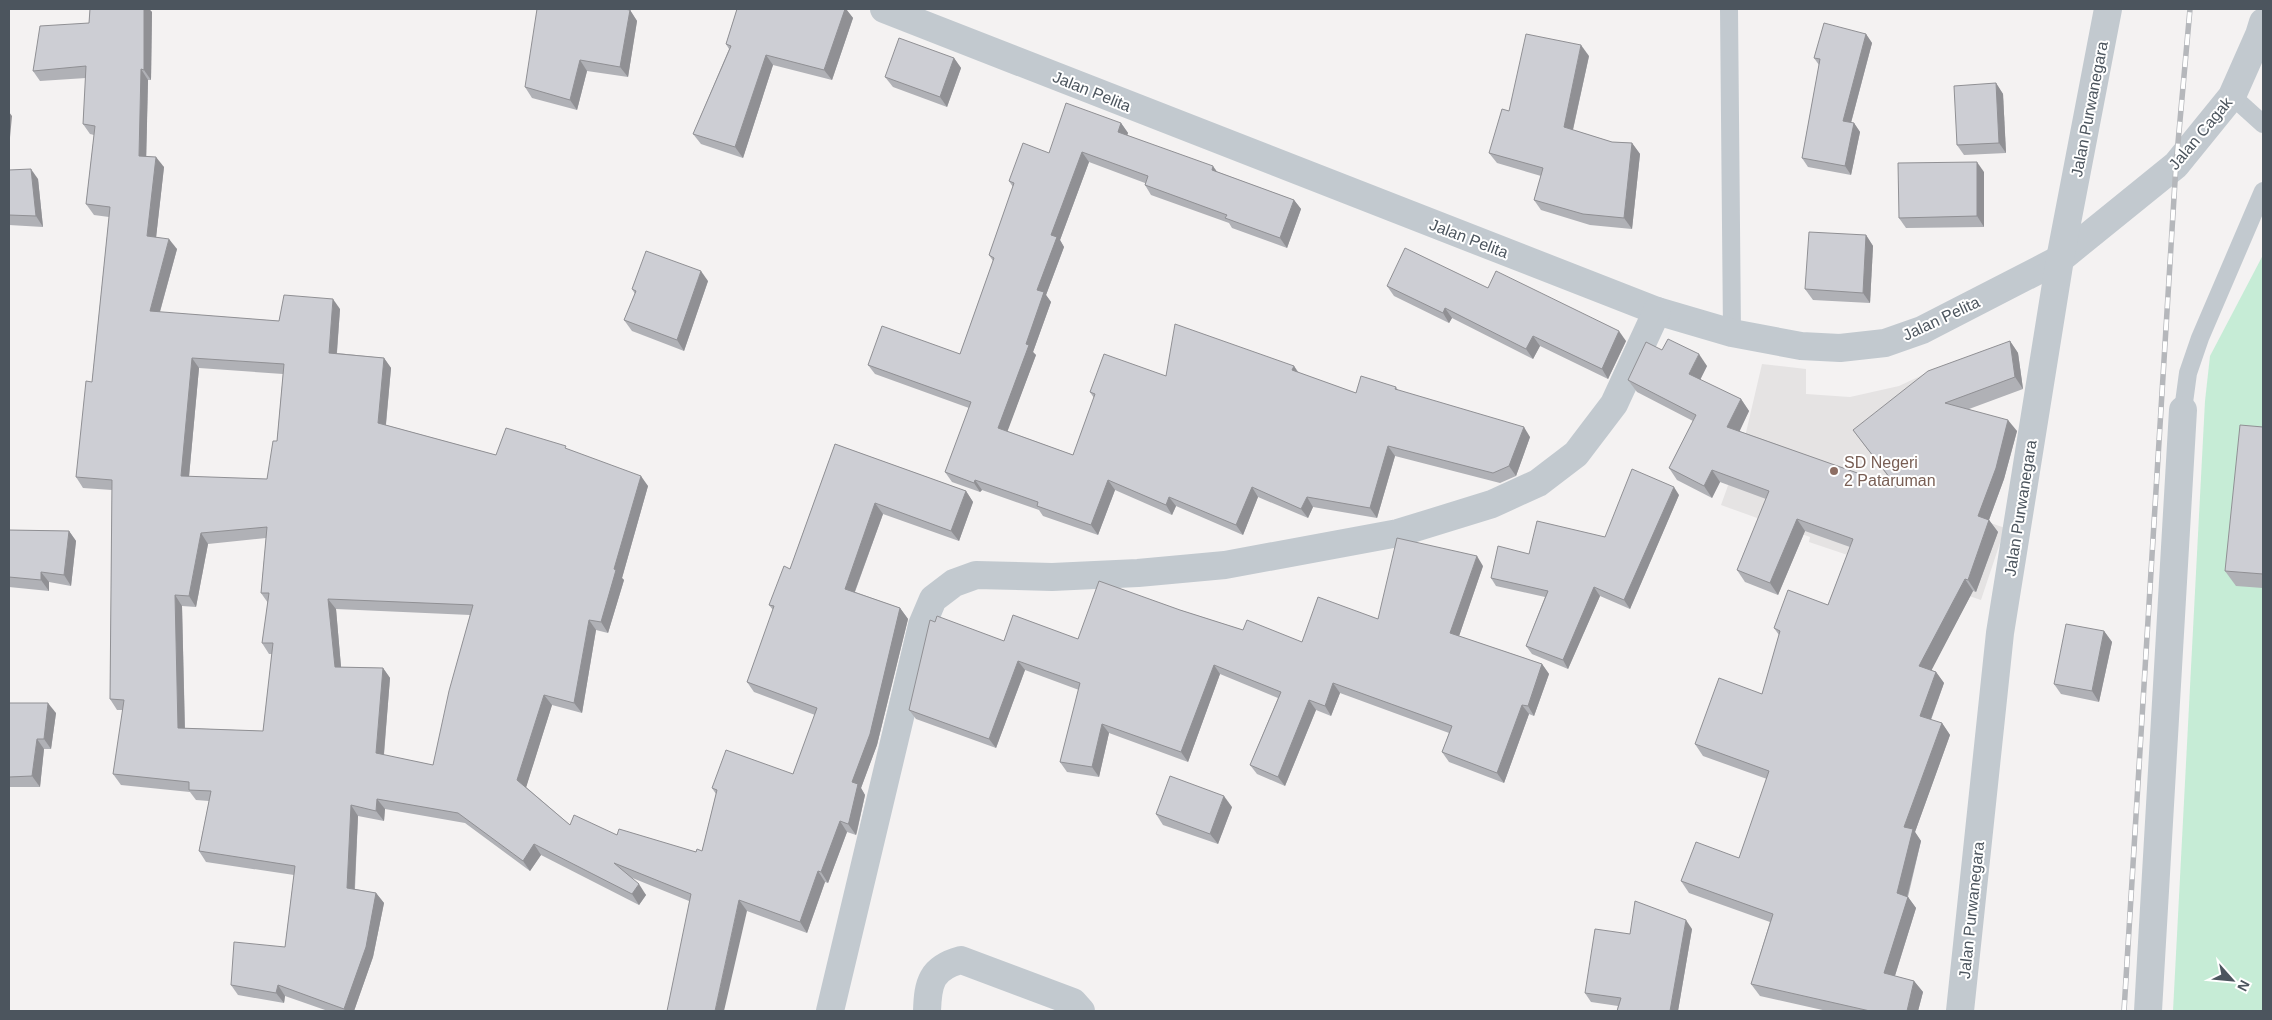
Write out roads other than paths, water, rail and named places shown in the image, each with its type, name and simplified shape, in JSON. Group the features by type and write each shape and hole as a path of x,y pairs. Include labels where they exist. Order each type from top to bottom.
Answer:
{"street":[{"name":"Jalan Pelita","path":"884,9 1657,311 1732,333 1801,346 1840,348 1885,343 1922,330 2060,259"},
{"name":"Jalan Purwanegara","path":"1960,1011 2000,633 2060,259 2108,9"},
{"name":"Jalan Cagak","path":"2060,259 2176,165 2232,96 2259,36 2263,22"},
{"path":"830,1011 922,625 933,599 954,583 976,575 1052,577 1138,574 1225,565 1398,533 1492,504 1538,484 1576,454 1614,404 1657,311"},
{"path":"2148,1011 2182,410"},
{"path":"927,1011 928,987 934,976 948,963 961,960 1066,999 1073,1002 1081,1011"}],"lane":[{"path":"1729,9 1732,333"},
{"path":"2232,96 2263,124"},
{"path":"2182,410 2188,373 2200,338 2263,191"}],"railway":[{"path":"2124,1011 2176,165 2190,9"}],"place":[{"name":"SD Negeri 2 Pataruman","path":"1834,471"}]}
